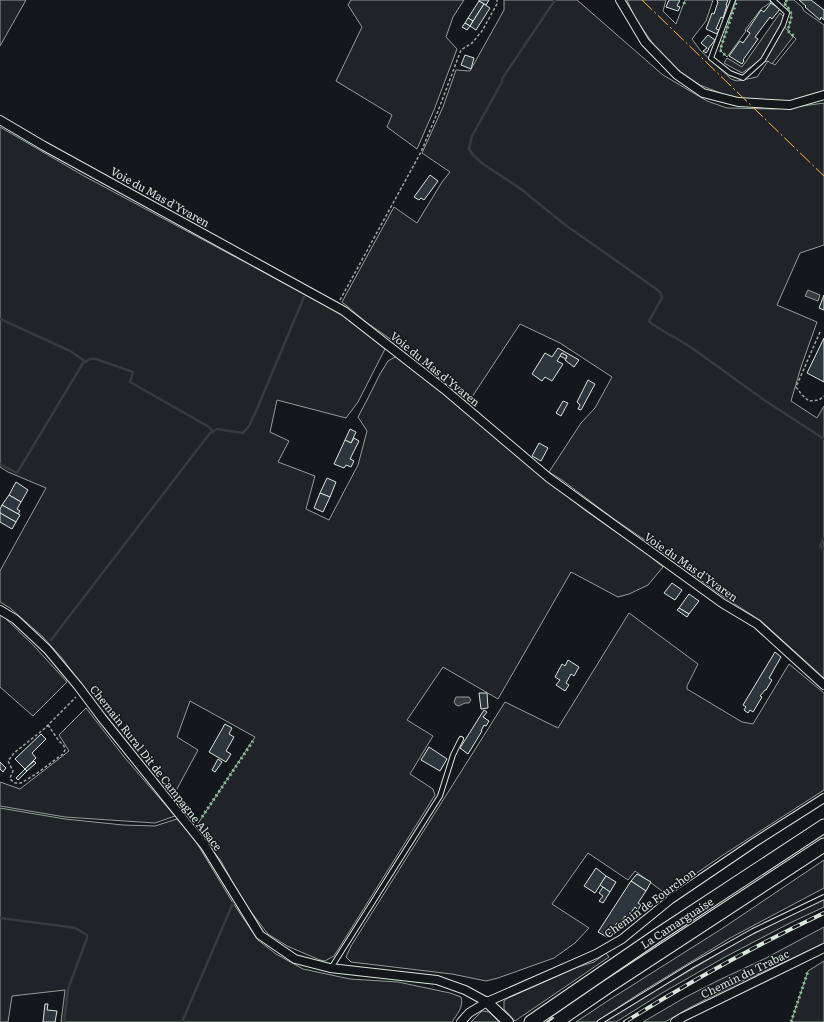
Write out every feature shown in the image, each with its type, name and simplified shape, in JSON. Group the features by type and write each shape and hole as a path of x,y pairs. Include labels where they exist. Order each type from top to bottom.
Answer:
{"highway":[{"name":"La Camarguaise","path":"530,1022 824,826"},
{"name":"La Camarguaise","path":"556,1022 824,845"}],"street":[{"path":"620,0 645,42 677,75 703,93 738,102 790,105 824,95"},
{"name":"Voie du Mas d'Yvaren","path":"0,120 44,146 344,311 444,389 549,478 722,603 757,624 824,685"},
{"name":"Chemain Rural Dit de Campagne Alsace","path":"0,610 15,619 47,649 82,691 205,846 260,935 295,959 330,968 438,980 465,990 487,1002"},
{"name":"Chemin de Fourchon","path":"461,1022 469,1013 487,1002 596,954 622,939 671,899 755,842 824,798"},
{"name":"Chemin du Trabac","path":"676,1022 690,1013 824,948"},
{"path":"487,1002 508,1022"}],"lane":[{"path":"733,0 711,58 730,73 743,78 763,60 783,25 787,13 773,0"},
{"path":"330,968 440,796 453,755 461,739"},
{"path":"600,1022 691,966 753,931 824,897"}],"path":[{"path":"337,307 421,152 461,50 472,43 482,31 495,9 497,0"},
{"path":"820,332 796,387 809,401 819,400 824,396"},
{"path":"48,725 58,741 64,746 65,750 63,754 36,774 21,783 15,783 10,778 13,772 8,761 14,753 48,725 82,691"}],"shaded area":[{"path":"0,0 26,0 0,46"},
{"path":"351,0 464,0 453,17 446,37 457,49 434,110 417,149 387,127 392,115 336,81 362,27 348,5"},
{"path":"504,0 577,0 663,75 707,101 727,108 773,109 824,103 824,245 800,253 777,305 817,322 791,401 817,418 824,406 824,678 761,621 718,593 667,555 549,472 581,423 595,408 612,377 560,343 520,324 468,403 409,352 366,322 342,302 394,207 417,223 442,182 450,172 422,153 443,107 456,70 470,71 504,10"},
{"path":"627,0 666,0 663,11 676,24 685,0 713,0 706,21 692,39 700,50 731,79 737,81 757,77 768,61 775,65 796,39 788,31 791,14 784,3 787,0 794,0 802,7 804,11 824,25 824,92 790,101 766,101 733,98 700,85 678,70 656,48 635,18"},
{"path":"736,0 769,0 771,2 761,9 727,57 720,50"},
{"path":"780,13 785,18 783,25 793,37 772,64 768,61 755,64 742,73 724,63 727,58 742,67"},
{"path":"0,127 84,176 338,312 385,349 358,402 346,418 277,400 270,432 289,441 278,462 315,476 306,509 329,520 358,465 367,431 358,417 388,361 397,356 422,375 525,463 586,511 645,552 663,567 648,585 629,594 618,597 571,572 498,699 443,667 407,720 433,736 410,774 433,789 435,795 334,956 325,961 287,946 268,934 242,900 221,861 195,828 255,737 190,701 177,737 198,750 171,800 132,752 62,658 43,637 10,608 0,602 0,571 46,488 8,472 0,467"},
{"path":"808,290 820,295 818,301 805,296"},
{"path":"629,613 698,664 687,686 687,689 742,722 753,724 789,664 824,693 824,790 723,855 666,894 635,871 628,880 588,853 552,904 589,928 575,943 554,958 486,981 452,974 351,962 346,957 351,946 505,702 558,728"},
{"path":"0,615 4,617 35,647 67,682 33,716 0,687"},
{"path":"456,697 469,697 471,700 469,703 459,706 454,702"},
{"path":"86,708 125,758 175,816 155,823 65,817 0,806 0,782 20,789 69,751 59,735"},
{"path":"0,808 65,819 123,825 155,826 177,819 193,837 233,903 258,940 276,954 303,969 350,979 398,982 450,993 461,997 462,1004 460,1010 452,1022 61,1022 65,990 12,996 8,1022 0,1022"},
{"path":"824,860 824,888 730,938 640,993 596,1022 576,1022 723,928"},
{"path":"824,899 824,907 725,957 662,993 616,1022 604,1022 745,938"},
{"path":"824,927 824,944 740,982 665,1022 643,1022 684,998 766,958"},
{"path":"606,953 609,957 515,1021 504,1009 504,1001 508,998 578,967 594,962"},
{"path":"824,961 824,1022 791,1022 808,971"},
{"path":"482,1011 489,1012 499,1022 471,1022"}],"building":[{"path":"479,0 489,0 486,5"},
{"path":"669,0 680,0 677,6 680,7 678,11 666,7"},
{"path":"717,0 728,0 723,18 721,17 716,29 719,30 717,34 706,29 712,13 714,14 718,2"},
{"path":"799,0 811,0 824,10 824,20 821,17 820,20"},
{"path":"479,1 484,4 473,21 468,18"},
{"path":"771,3 780,9 772,19 770,17 755,37 758,39 743,60 744,61 742,64 729,56 740,41 743,43 750,33 747,31 761,10 764,12"},
{"path":"484,4 490,8 476,30 470,26"},
{"path":"468,18 473,21 470,26 465,23"},
{"path":"465,23 470,26 467,30 462,27"},
{"path":"708,35 715,40 706,53 703,51 707,48 701,43"},
{"path":"465,55 474,58 471,69 461,65"},
{"path":"430,175 438,181 424,200 421,198 419,200 414,197"},
{"path":"824,295 824,310 819,308"},
{"path":"824,338 824,382 807,373"},
{"path":"558,348 579,360 574,367 565,360 567,356 562,353 557,361 563,364 552,381 545,377 542,381 532,374 545,353 552,357"},
{"path":"562,353 567,356 566,359 560,356"},
{"path":"588,380 595,384 581,410 578,409 580,405 577,402"},
{"path":"563,401 568,403 561,416 556,413"},
{"path":"350,429 356,432 351,443 345,440"},
{"path":"354,438 359,441 350,459 354,461 351,467 346,465 344,468 334,464 345,440 351,443"},
{"path":"539,443 548,448 541,461 532,456"},
{"path":"327,478 336,482 330,497 320,493"},
{"path":"16,482 28,490 21,502 9,495"},
{"path":"320,493 330,497 323,512 314,508"},
{"path":"9,495 21,502 17,509 20,511 18,514 2,505"},
{"path":"2,505 20,515 16,522 0,513"},
{"path":"0,513 16,522 12,529 0,522"},
{"path":"672,583 682,590 675,600 664,593"},
{"path":"689,594 699,601 689,614 679,608"},
{"path":"679,608 689,614 687,617 677,610"},
{"path":"775,652 781,657 769,678 772,680 760,696 762,697 753,712 750,710 748,713 744,710 746,707 743,705"},
{"path":"568,660 579,667 574,676 571,674 566,683 569,685 565,691 556,685 560,680 555,677 562,664 565,666"},
{"path":"479,693 487,693 488,708 481,709"},
{"path":"484,710 487,712 483,717 489,721 486,726 484,725 468,754 460,748"},
{"path":"225,724 232,728 229,734 234,737 226,751 231,754 226,762 209,752"},
{"path":"41,734 46,739 32,753 36,758 25,769 15,759"},
{"path":"429,747 447,759 440,771 421,760"},
{"path":"218,759 222,762 215,772 212,770"},
{"path":"34,761 36,763 27,771 25,769"},
{"path":"0,762 6,768 3,772 0,769"},
{"path":"25,769 27,771 18,780 16,778"},
{"path":"596,868 606,876 595,893 584,886"},
{"path":"637,874 651,882 646,891 631,881"},
{"path":"606,876 616,882 610,892 600,885"},
{"path":"631,881 646,891 638,903 641,905 638,910 635,907 627,918 625,916 620,924 617,923 607,937 598,932"},
{"path":"603,887 610,892 603,903 599,901 603,896 599,893"},
{"path":"45,1004 48,1004 47,1010 57,1011 55,1022 43,1022"}],"waterway":[{"path":"555,0 502,79 502,82 472,136 469,149 483,164 521,189 564,224 661,293 662,298 649,321 652,324 692,348 764,400 824,439"},
{"path":"51,640 210,433 217,429 243,433 249,426 304,297"},
{"path":"0,319 70,351 86,362"},
{"path":"0,464 17,473 83,363 90,359 96,359 133,372 130,382 209,427 213,432"},
{"path":"824,538 820,546 824,549"},
{"path":"182,1022 233,903"},
{"path":"0,918 75,928 87,935 68,989 64,1022"}],"railway":[{"path":"625,1022 723,964 824,913"}],"hedge":[{"path":"684,4 685,0"},
{"path":"725,55 720,50 737,0"},
{"path":"787,0 784,3 791,14 788,31 794,36"},
{"path":"202,817 253,741"},
{"path":"791,1022 808,971"}],"wall":[{"path":"547,1022 553,1018"}],"power":[{"path":"642,0 824,176"}]}
